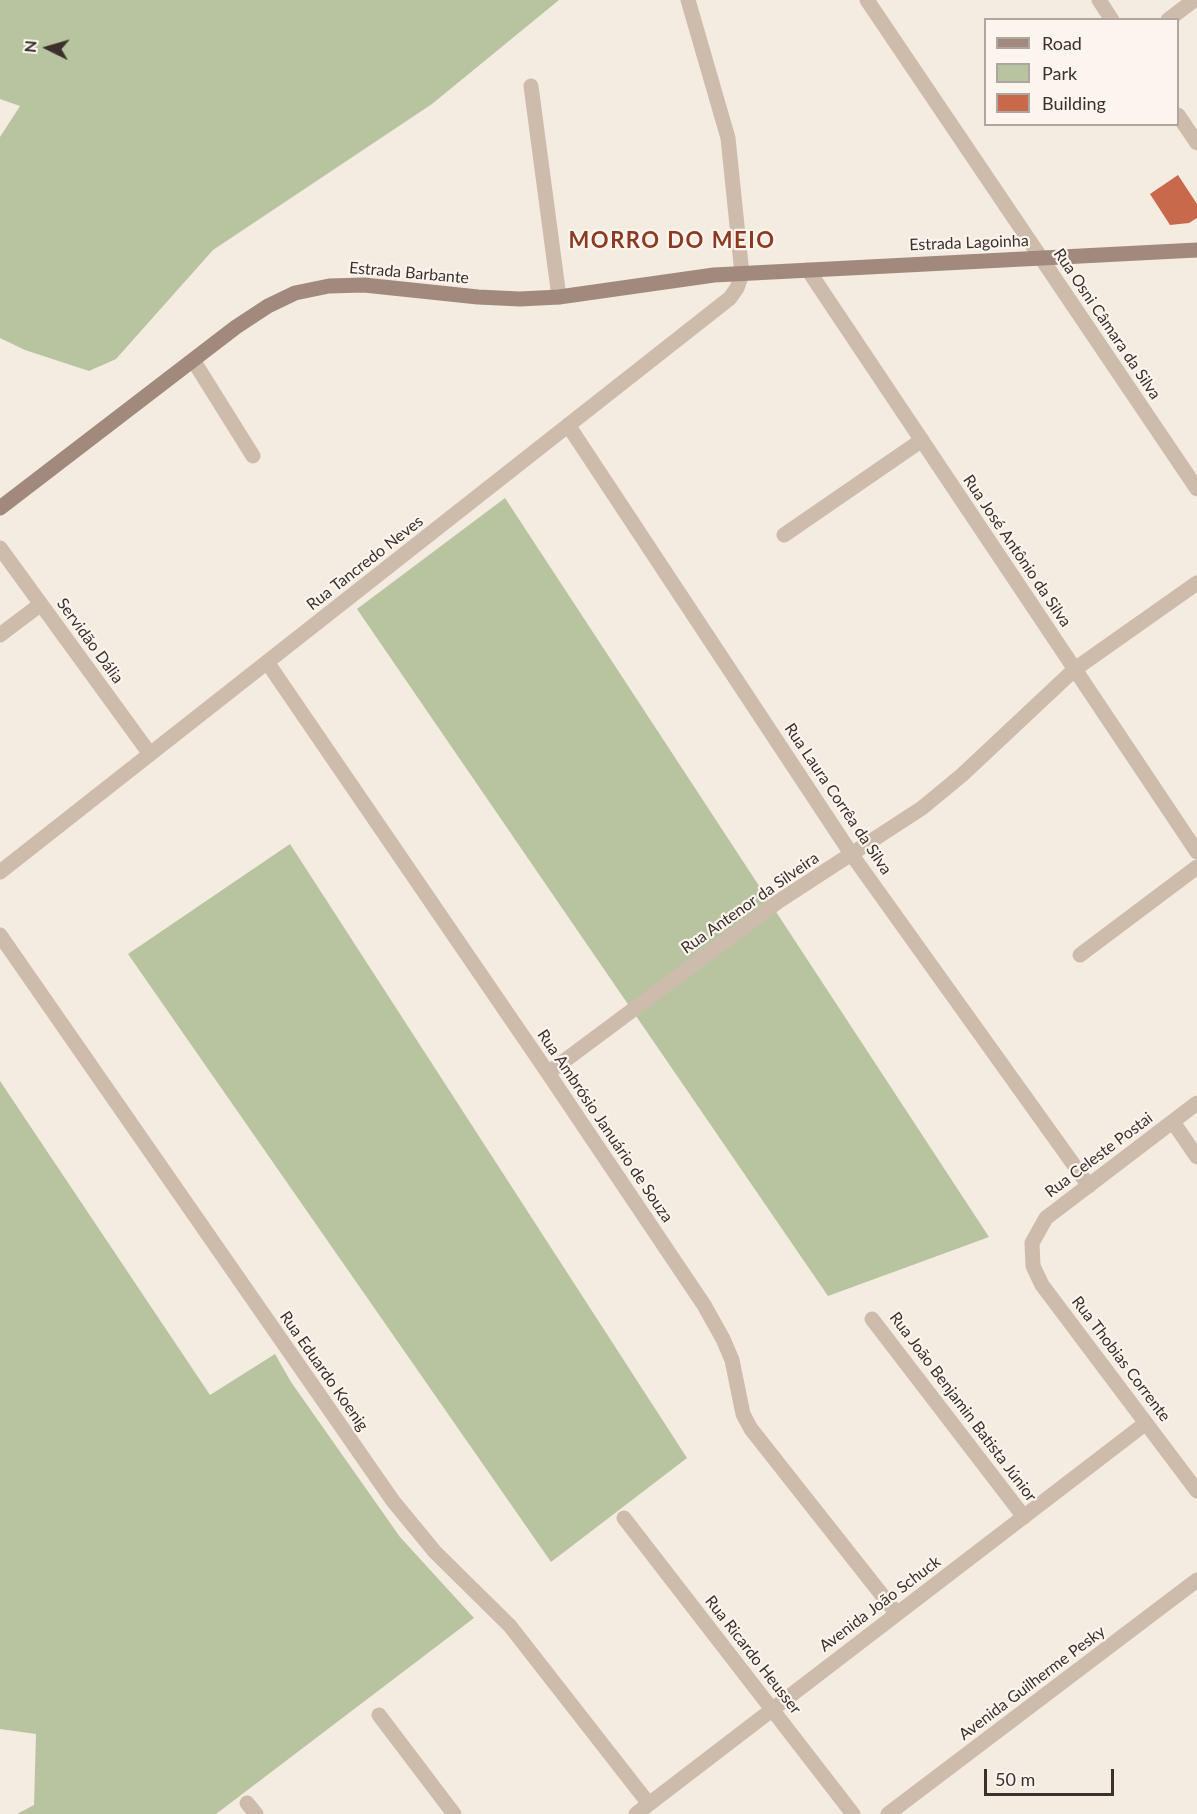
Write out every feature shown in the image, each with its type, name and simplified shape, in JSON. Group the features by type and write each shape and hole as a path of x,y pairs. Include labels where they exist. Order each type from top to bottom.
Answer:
{"main road":[{"name":"Estrada Lagoinha","path":"742,274 1197,250"},
{"name":"Estrada Barbante","path":"0,508 193,360 268,306 295,293 329,286 364,285 520,299 559,297 687,278 742,274"}],"street":[{"path":"688,0 728,138 742,274"},
{"name":"Rua Osni Câmara da Silva","path":"867,0 1197,489"},
{"path":"1099,0 1111,18"},
{"path":"1171,18 1194,0"},
{"path":"531,86 559,297"},
{"path":"1179,116 1197,143"},
{"name":"Rua José Antônio da Silva","path":"808,270 1197,852"},
{"name":"Rua Tancredo Neves","path":"0,872 729,298 737,288 742,274"},
{"path":"193,360 253,456"},
{"name":"Rua Laura Corrêa da Silva","path":"568,425 852,855 1089,1186"},
{"path":"784,535 922,440"},
{"name":"Servidão Dália","path":"0,548 150,754"},
{"name":"Rua Antenor da Silveira","path":"549,1073 779,901 922,808 1075,669 1197,583"},
{"path":"0,634 40,604"},
{"name":"Rua Ambrósio Januário de Souza","path":"267,662 549,1073 704,1305 732,1360 743,1414 751,1429 897,1614"},
{"path":"1080,955 1197,867"},
{"name":"Rua Eduardo Koenig","path":"0,935 393,1501 435,1552 510,1626 649,1804"},
{"name":"Rua Celeste Postai","path":"1032,1243 1046,1218 1197,1103"},
{"path":"1173,1122 1197,1157"},
{"name":"Rua Thobias Corrente","path":"1032,1243 1033,1266 1042,1285 1197,1491"},
{"name":"Rua João Benjamin Batista Júnior","path":"872,1319 1024,1517"},
{"name":"Avenida João Schuck","path":"636,1814 1146,1423"},
{"name":"Rua Ricardo Heusser","path":"624,1518 853,1814"},
{"name":"Avenida Guilherme Pesky","path":"888,1814 1197,1580"},
{"path":"379,1715 454,1814"}],"green space":[{"path":"0,0 559,0 432,104 213,250 116,359 89,371 25,350 0,338 0,137 20,106 0,99"},
{"path":"505,498 989,1237 828,1296 357,609"},
{"path":"290,844 687,1458 551,1562 128,954"},
{"path":"0,1081 210,1395 275,1354 291,1382 400,1537 474,1618 216,1814 17,1814 34,1805 36,1734 0,1729"}],"building":[{"path":"1178,175 1197,204 1197,218 1189,223 1170,225 1150,194"}],"district":[{"name":"MORRO DO MEIO","path":"672,241"}]}
